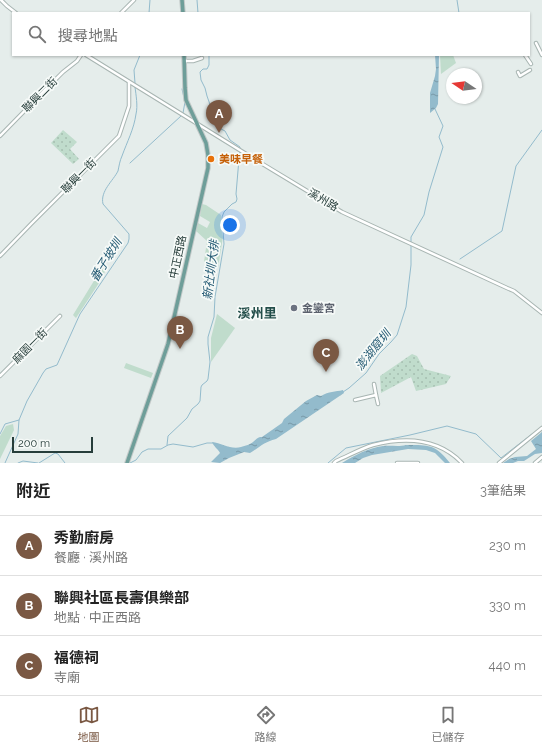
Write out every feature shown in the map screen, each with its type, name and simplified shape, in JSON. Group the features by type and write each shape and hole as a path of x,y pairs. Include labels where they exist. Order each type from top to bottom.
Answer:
{"main road":[{"path":"182,0 183,12"},
{"name":"中正西路","path":"127,462 168,344 208,168 206,143 186,100 184,56"}],"street":[{"path":"1,0 15,12"},
{"path":"123,12 134,0"},
{"path":"536,44 542,55"},
{"name":"聯興二街","path":"0,136 44,90 77,61 80,56"},
{"path":"88,56 197,124"},
{"path":"526,56 531,64"},
{"path":"184,61 192,61 202,58"},
{"path":"518,72 520,76 530,70"},
{"name":"聯興一街","path":"0,256 119,136 129,106 129,82"},
{"name":"溪州路","path":"197,124 342,212 514,291 542,313"},
{"name":"麻園一街","path":"0,376 60,316"},
{"path":"374,384 378,404"},
{"path":"355,400 376,395"},
{"path":"499,463 542,428"},
{"path":"334,463 351,454 372,446 396,441 415,440 444,448 462,463"},
{"path":"535,463 542,457"},
{"path":"397,463 418,463"}],"green space":[{"path":"440,56 453,56 456,63 449,68 446,68 446,70 441,74"},
{"path":"63,130 77,142 70,149 79,159 73,164 51,143"},
{"path":"202,204 221,215 223,237 218,268 204,262 207,241 196,231 198,223 207,228 210,222 200,216"},
{"path":"103,261 108,266 99,283 76,318 73,315 100,271 99,266"},
{"path":"217,314 235,328 211,362 211,338"},
{"path":"412,354 417,356 424,369 451,376 446,384 416,391 411,377 381,393 380,376"},
{"path":"126,363 153,373 151,378 124,368"},
{"path":"13,424 14,430 0,459 0,436 6,426"}],"water":[{"path":"435,56 439,56 438,104 430,113 430,93 436,69"},
{"path":"343,390 344,393 276,439 265,443 250,453 244,452 220,463 211,462 220,453 212,442 234,448 248,445 282,423 284,419 306,401 317,395 321,396 329,392"},
{"path":"542,432 542,453 535,454 524,461 503,463 515,457 527,456 536,449 531,441"},
{"path":"420,445 436,449 450,463 445,463 435,453 426,450 408,449 372,455 355,463 342,463 372,448"}],"waterway":[{"name":"番子坡圳","path":"149,12 150,0"},
{"name":"新社圳大排","path":"197,0 198,12"},
{"name":"澎湖窟圳","path":"457,0 459,12"},
{"name":"番子坡圳","path":"135,83 134,70 140,56"},
{"name":"新社圳大排","path":"167,445 168,436 187,418 192,409 200,401 201,387 208,379 210,362 208,337 214,317 215,297 224,244 222,217 224,212 236,202 237,199 236,194 240,147 230,140 225,131 221,129 213,113 201,80 200,72 203,69 207,69 209,65 209,56"},
{"name":"番子坡圳","path":"5,463 18,434 19,420 27,401 46,369 57,365 80,314 128,243 129,234 103,204 103,195 118,171 134,125 137,108 135,87"},
{"path":"182,89 185,102 183,113"},
{"name":"澎湖窟圳","path":"343,392 366,373 379,354 397,335 406,307 411,265 411,237 424,215 429,192 443,147 439,137 443,126 435,109"},
{"path":"130,163 181,116"},
{"path":"460,259 502,231 516,166 542,130"},
{"path":"0,434 5,424 19,420"},
{"path":"328,463 346,448 447,426 476,434 501,458 532,434"},
{"name":"澎湖窟圳","path":"130,463 136,460 142,452 148,449 161,449 173,444 193,447 213,443"},
{"name":"澎湖窟圳","path":"39,463 55,453 58,454 65,463"},
{"name":"澎湖窟圳","path":"18,463 23,461 38,463"}],"place":[{"name":"秀勤廚房","path":"219,133"},
{"name":"美味早餐","path":"211,159"},
{"name":"金鑾宮","path":"294,308"},
{"name":"聯興社區長壽俱樂部","path":"180,349"},
{"name":"福德祠","path":"326,372"}],"district":[{"name":"溪州里","path":"257,313"}]}
